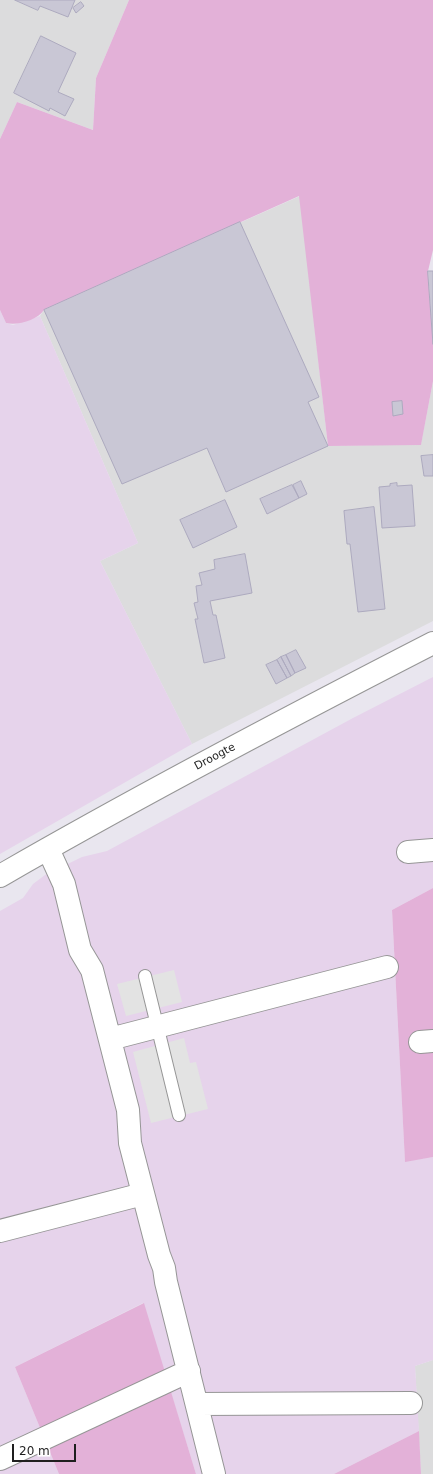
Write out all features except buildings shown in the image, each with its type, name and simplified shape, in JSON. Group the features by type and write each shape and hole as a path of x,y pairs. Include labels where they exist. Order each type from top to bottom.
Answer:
{"street":[{"name":"Droogte","path":"0,876 283,720 433,643"},
{"path":"48,849 64,884 80,950 92,970 128,1110 130,1143 159,1255 164,1268 214,1474"},
{"path":"408,852 433,850"},
{"path":"110,1039 387,967"},
{"path":"0,1231 143,1194"},
{"path":"0,1459 189,1371"},
{"path":"197,1404 411,1403"}],"lane":[{"path":"145,976 179,1115"}],"shaded area":[{"path":"0,0 129,0 96,78 93,130 17,102 0,139"},
{"path":"129,0 433,0 433,250 428,271 433,344 433,381 421,445 328,446 299,196 44,310 37,317 16,324 6,323 0,310 0,139 17,102 93,130 96,78"},
{"path":"300,196 328,446 421,444 433,381 433,621 192,744 100,561 138,543 40,316 44,310"},
{"path":"0,310 6,323 13,325 40,316 138,543 100,561 192,744 0,854"},
{"path":"433,677 433,888 392,910 405,1161 433,1157 433,1360 415,1366 419,1431 334,1474 196,1474 143,1303 15,1367 59,1474 0,1474 0,911 23,898 33,884 45,875 82,857 107,851 353,718"},
{"path":"433,888 433,1157 405,1162 392,910"},
{"path":"174,970 182,1002 126,1016 117,984"},
{"path":"184,1038 190,1063 196,1062 208,1109 151,1123 133,1052"},
{"path":"144,1303 196,1474 59,1474 15,1367"},
{"path":"433,1360 433,1474 421,1474 415,1366"},
{"path":"419,1431 421,1474 334,1474"}]}
